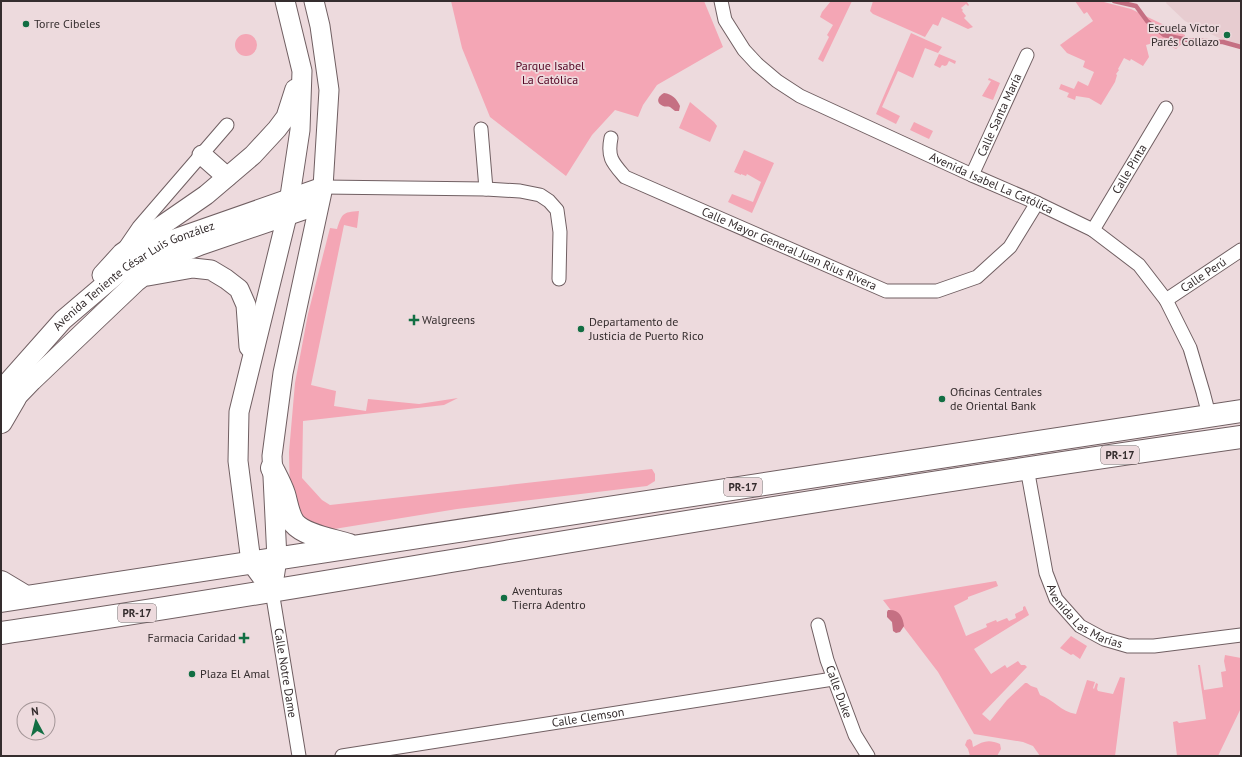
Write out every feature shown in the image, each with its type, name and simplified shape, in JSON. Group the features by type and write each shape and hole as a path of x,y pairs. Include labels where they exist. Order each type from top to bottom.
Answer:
{"highway":[{"path":"1,422 6,400"},
{"name":"PR-17","path":"1,601 1241,411"},
{"name":"PR-17","path":"1,633 98,620 1027,468 1241,437"},
{"path":"272,468 283,493 290,515 294,523 300,529 354,546"},
{"path":"1,582 26,597"}],"street":[{"path":"272,591 251,562 238,461 239,412 287,216 300,130 302,71 285,1"},
{"path":"272,591 277,559 272,456 283,373 320,196 329,90 320,26 314,1"},
{"name":"Avenida Isabel La Católica","path":"721,1 725,20 744,50 757,64 788,89 800,96 1094,230 1139,265 1166,300 1190,348 1209,415"},
{"name":"Calle Santa María","path":"972,175 1027,55"},
{"path":"122,252 206,196 223,173 254,153 277,129 286,117 302,71"},
{"name":"Calle Pinta","path":"1094,230 1166,108"},
{"path":"63,320 122,252 139,227 227,125"},
{"path":"481,129 486,189"},
{"name":"Calle Mayor General Juan Rius Rivera","path":"611,138 609,148 610,157 614,164 626,177 886,291 938,291 977,277 1010,247 1037,203"},
{"path":"202,155 223,173"},
{"path":"320,196 350,187 486,189 520,191 540,195 549,201 557,210 560,232 559,279"},
{"path":"320,196 350,187"},
{"name":"Avenida Teniente César Luis González","path":"6,400 63,320 123,269 166,242 290,197 320,196"},
{"name":"Avenida Teniente César Luis González","path":"6,400 136,282 166,259 201,245 287,216 320,196"},
{"name":"Calle Perú","path":"1166,300 1241,250"},
{"path":"136,282 150,275 193,268 211,270 226,279 239,290 246,306 251,363"},
{"name":"Avenida Las Marías","path":"1027,468 1046,574 1056,599 1080,626 1104,639 1128,646 1154,646 1241,635"},
{"name":"Calle Notre Dame","path":"272,591 299,756"},
{"name":"Calle Duke","path":"818,625 827,660 855,735 868,756"},
{"name":"Calle Clemson","path":"342,756 834,679"}],"shaded area":[{"name":"Escuela Víctor Parés Collazo","path":"1167,1 1241,1 1241,49 1185,21 1166,3"},
{"path":"664,93 669,94 676,99 680,106 679,111 675,111 670,107 660,105 658,100"},
{"path":"888,610 898,612 900,614 904,626 900,632 896,633 893,631 892,622 887,617"}],"green space":[{"name":"Parque Isabel La Católica","path":"451,1 704,1 723,47 657,85 643,105 638,117 615,110 592,135 566,176 490,117 462,48"},
{"path":"831,1 852,1 823,62 818,59 829,37 827,35 833,25 820,17"},
{"path":"873,1 968,1 968,6 966,4 961,8 966,16 964,18 973,27 968,29 942,17 938,26 933,24 925,37 873,14 870,11"},
{"path":"1075,1 1100,1 1131,9 1185,35 1184,42 1176,49 1160,41 1146,45 1149,57 1143,66 1131,59 1130,61 1124,58 1116,74 1115,82 1101,105 1089,98 1076,96 1075,100 1067,97 1069,93 1059,89 1061,84 1074,89 1078,81 1088,86 1094,72 1083,67 1085,61 1067,53 1060,45 1093,21 1087,12 1084,14"},
{"path":"911,33 942,47 938,53 925,48 913,78 898,71 882,107 900,116 896,124 876,114"},
{"path":"246,34 254,37 257,45 254,53 246,56 238,53 235,45 238,37"},
{"path":"939,54 956,61 955,64 949,61 947,65 942,65 940,68 934,65"},
{"path":"989,78 1000,83 993,100 982,96 991,81 988,80"},
{"path":"690,102 717,126 710,142 679,128"},
{"path":"914,122 933,131 929,139 910,130"},
{"path":"744,150 774,163 752,213 728,202 732,194 753,202 761,182 747,174 746,176 734,172"},
{"path":"359,211 357,228 344,225 311,385 336,391 334,406 366,411 368,399 419,404 458,398 444,405 303,421 302,478 322,500 330,505 652,469 655,474 655,481 647,486 457,509 328,530 312,528 290,501 289,452 295,383 308,314 330,228 337,229 340,220 346,213"},
{"path":"996,581 998,586 968,597 968,599 954,606 966,636 987,627 986,624 996,620 997,622 1007,618 1009,621 1016,618 1015,614 1023,610 1023,607 1025,606 1029,615 974,649 991,674 1005,665 1007,668 1018,661 1021,665 1025,665 1027,667 982,714 990,721 1007,700 1025,683 1027,683 1037,688 1040,695 1049,699 1066,711 1076,714 1087,680 1095,682 1094,689 1096,683 1098,684 1098,691 1113,694 1120,677 1125,678 1115,756 1040,756 1033,746 1023,742 974,734 938,672 883,600"},
{"path":"1071,636 1087,646 1080,659 1060,648"},
{"path":"1225,655 1241,658 1241,708 1218,756 1177,756 1173,722 1177,721 1179,723 1206,719 1198,665 1200,665 1204,690 1223,687 1221,672 1226,671 1224,661"},
{"path":"970,739 973,747 980,743 989,741 1000,744 1001,749 997,756 970,756 965,745 967,740"}],"waterway":[{"path":"1114,1 1136,6 1147,21 1164,35 1188,40 1223,42 1241,47"}],"place":[{"name":"Torre Cibeles","path":"26,24"},
{"name":"Escuela Víctor Parés Collazo","path":"1227,35"},
{"name":"Walgreens","path":"414,320"},
{"name":"Departamento de Justicia de Puerto Rico","path":"581,329"},
{"name":"Oficinas Centrales de Oriental Bank","path":"942,399"},
{"name":"Aventuras Tierra Adentro","path":"504,598"},
{"name":"Farmacia Caridad","path":"244,638"},
{"name":"Plaza El Amal","path":"192,674"}]}
